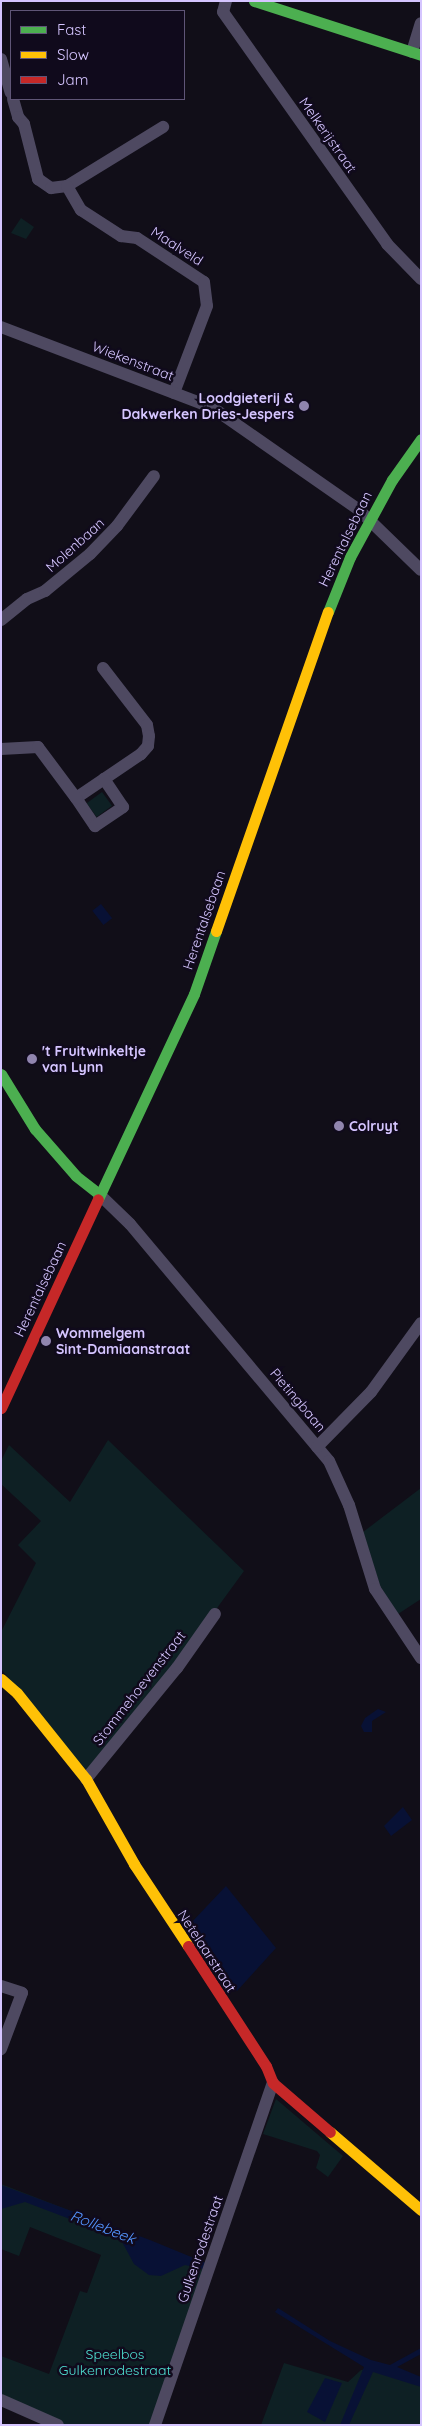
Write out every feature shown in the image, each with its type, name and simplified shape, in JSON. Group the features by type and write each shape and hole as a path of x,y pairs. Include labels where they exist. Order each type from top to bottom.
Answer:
{"main road":[{"path":"254,1 416,54"},
{"name":"Herentalsebaan","path":"1,1408 99,1194 194,994 328,610 369,521 421,439"},
{"path":"1,1074 35,1129 75,1176 99,1194"},
{"name":"Netelaarstraat","path":"1,1679 17,1693 86,1779 134,1864 266,2066 273,2083 421,2210"}],"street":[{"name":"Melkerijstraat","path":"226,1 223,12 387,244 421,279"},
{"path":"416,54 421,23"},
{"path":"1,59 10,90"},
{"path":"13,100 18,117 24,124 38,179 52,188 67,186 163,127"},
{"name":"Maalveld","path":"67,186 81,210 121,236 137,238 204,282 207,306 174,393"},
{"name":"Wiekenstraat","path":"1,327 213,408 359,510 421,570"},
{"name":"Molenbaan","path":"1,620 27,599 45,592 90,554 117,526 154,476"},
{"path":"76,798 141,754 148,746 147,725 103,668"},
{"path":"1,749 38,747 95,826 123,807 104,779"},
{"name":"Pietingbaan","path":"99,1194 130,1224 317,1447 345,1493 374,1589 421,1658"},
{"path":"317,1447 371,1392 421,1324"},
{"name":"Stommehoevenstraat","path":"86,1779 176,1668 215,1614"},
{"path":"1,1986 22,1993 1,2049"},
{"name":"Gulkenrodestraat","path":"155,2425 273,2083"},
{"path":"1,2400 58,2425"}],"green space":[{"path":"21,218 34,227 26,239 11,233"},
{"path":"102,792 112,806 97,817 87,803"},
{"path":"108,1440 244,1571 177,1663 87,1771 1,1669 1,1632 36,1563 18,1545 41,1521 1,1484 1,1461 9,1445 70,1502"},
{"path":"421,1488 421,1599 398,1614 380,1586 363,1532"},
{"path":"276,2099 343,2156 328,2177 316,2168 320,2155 317,2151 263,2134"},
{"name":"Speelbos Gulkenrodestraat","path":"1,2184 203,2262 209,2268 155,2425 52,2425 1,2402 1,2356 49,2374 80,2291 87,2293 101,2255 30,2227 19,2256 1,2249"},
{"path":"284,2363 348,2382 361,2370 371,2368 421,2382 421,2425 261,2425"}],"water":[{"path":"101,904 112,918 103,925 92,911"},
{"path":"378,1709 386,1712 372,1721 372,1732 364,1732 361,1726 365,1718"},
{"path":"403,1807 412,1820 391,1836 384,1826"},
{"path":"226,1886 276,1948 237,1991 189,1925"},
{"name":"Rollebeek","path":"1,2185 150,2240 206,2263 203,2269 185,2265 161,2276 149,2275 134,2264 120,2238 25,2202 1,2209"},
{"path":"278,2308 330,2341 371,2360 390,2365 421,2348 421,2354 397,2367 421,2377 421,2387 373,2372 349,2425 340,2425 364,2367 275,2312"},
{"path":"325,2378 342,2383 325,2422 307,2412"}],"traffic: fast":[{"path":"254,1 421,55"},
{"path":"328,612 350,557 392,480 421,439"},
{"path":"98,1199 194,994 216,931"},
{"path":"1,1074 35,1129 76,1176 99,1194"}],"traffic: slow":[{"path":"216,931 328,612"},
{"path":"1,1679 17,1693 86,1779 134,1864 188,1946"},
{"path":"330,2132 421,2210"}],"traffic: jam":[{"path":"1,1408 98,1199"},
{"path":"188,1946 266,2066 273,2083 330,2132"}],"place":[{"name":"Loodgieterij & Dakwerken Dries-Jespers","path":"304,406"},
{"name":"'t Fruitwinkeltje van Lynn","path":"32,1059"},
{"name":"Colruyt","path":"339,1126"},
{"name":"Wommelgem Sint-Damiaanstraat","path":"46,1341"}]}
